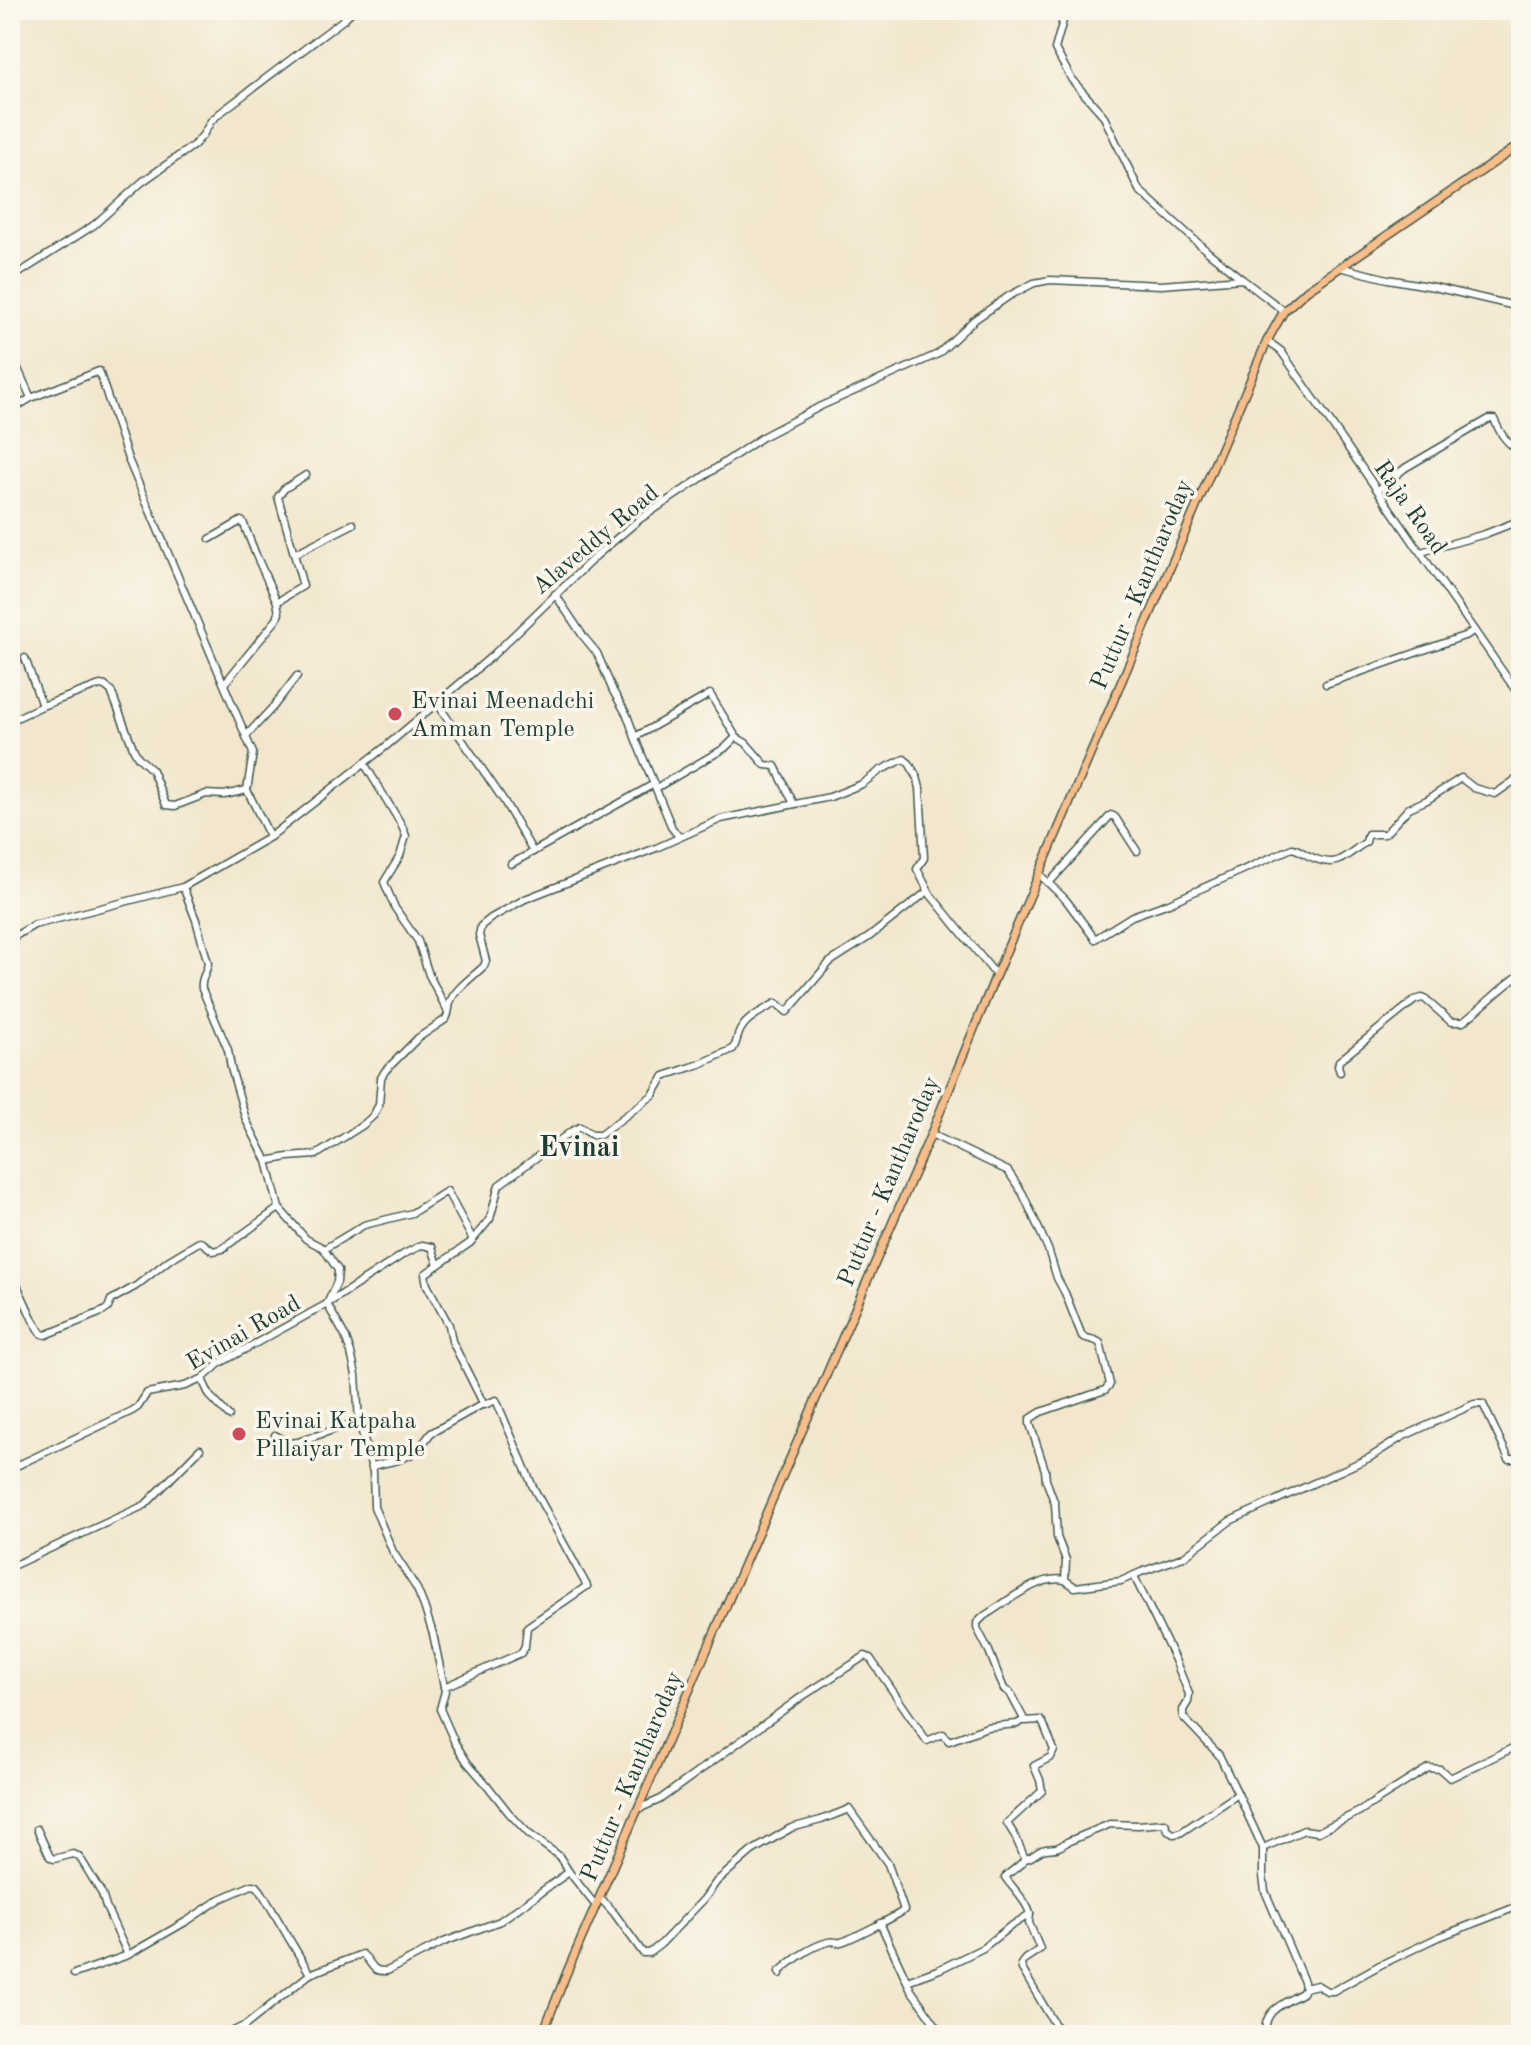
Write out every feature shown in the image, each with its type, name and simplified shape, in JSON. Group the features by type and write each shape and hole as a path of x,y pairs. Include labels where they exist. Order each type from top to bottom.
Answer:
{"main road":[{"name":"Puttur - Kantharoday","path":"542,2035 931,1134 1267,341 1284,311 1307,290 1521,144"}],"street":[{"path":"10,279 103,218 142,182 194,145 220,113 353,10"},
{"path":"1066,10 1055,49 1072,80 1103,115 1139,190 1208,252 1284,311"},
{"path":"1339,267 1511,305 1521,311"},
{"name":"Alaveddy Road","path":"10,939 34,925 183,887 270,837 492,656 597,555 640,519 764,436 821,406 938,354 974,320 1009,296 1034,283 1050,280 1161,285 1242,279"},
{"name":"Raja Road","path":"1267,341 1281,351 1521,698"},
{"path":"10,351 31,398"},
{"path":"10,411 31,398 99,371 128,459 253,753 247,790 270,837"},
{"path":"1378,490 1405,468 1489,419 1494,419 1501,434 1512,447 1521,451"},
{"path":"277,602 303,586 278,497 284,489 306,475"},
{"path":"1421,552 1521,520"},
{"path":"210,539 243,522 279,613 224,684"},
{"path":"294,554 353,524"},
{"path":"555,594 597,653 672,828 679,837"},
{"path":"1326,684 1474,630"},
{"path":"25,658 42,706"},
{"path":"246,736 297,676"},
{"path":"10,721 42,706 100,685 105,686 111,691 134,750 152,770 166,805 175,806 206,794 224,795 247,790"},
{"path":"635,737 710,694 736,737 746,743 765,765 775,766 794,804"},
{"path":"437,703 504,801 533,852"},
{"path":"511,864 725,748 735,738"},
{"path":"449,1015 449,1002 453,995 484,966 486,961 479,935 481,926 491,918 525,899 721,819 830,797 862,784 904,759 917,777 920,788 924,858 917,869 928,891 996,975"},
{"path":"364,763 406,836 400,856 384,882 395,908 418,941 429,975 449,1015"},
{"path":"1039,874 1066,900 1095,939 1132,916 1169,903 1292,848 1332,863 1341,861 1366,842 1368,834 1385,834 1409,808 1461,778 1474,788 1495,794 1521,776"},
{"path":"1049,883 1111,815 1137,851"},
{"path":"183,887 208,963 201,982 202,989 228,1050 246,1120 267,1161 279,1208 306,1239 324,1249 338,1270 327,1304 351,1353 359,1421 375,1481 374,1507 393,1552 424,1606 445,1691 440,1709 455,1743 509,1813 529,1834 559,1856 569,1872 598,1902 614,1913 643,1953 649,1953 661,1944 717,1881 752,1851 791,1828 849,1809 888,1864 904,1910 849,1940 839,1943 831,1941 801,1954 780,1974"},
{"path":"483,1404 452,1341 449,1325 427,1285 425,1274 473,1240 490,1219 499,1185 580,1127 592,1135 600,1135 653,1095 664,1076 733,1049 740,1030 752,1017 776,1003 787,1012 830,962 869,937 928,891"},
{"path":"1340,1072 1339,1061 1415,1000 1425,999 1451,1022 1463,1022 1521,974"},
{"path":"267,1161 316,1155 363,1125 379,1105 381,1078 385,1071 418,1038 449,1015"},
{"path":"931,1134 1008,1171 1023,1194 1042,1235 1082,1336 1100,1343 1110,1384 1105,1390 1041,1412 1030,1419 1055,1504 1057,1537 1066,1560 1065,1580"},
{"path":"324,1249 364,1225 412,1213 447,1191 473,1240"},
{"path":"10,1270 33,1320 46,1335 104,1311 111,1300 199,1242 213,1251 222,1249 279,1208"},
{"name":"Evinai Road","path":"10,1469 132,1411 147,1393 185,1386 202,1379 220,1363 327,1304 422,1245 432,1247 438,1265"},
{"path":"202,1379 210,1396 229,1416"},
{"path":"372,1466 410,1455 431,1433 496,1400 533,1487 587,1586 527,1627 521,1653 444,1687"},
{"path":"1025,1859 1007,1823 1042,1791 1034,1766 1051,1757 1054,1750 1043,1723 1040,1720 1024,1720 1010,1693 1004,1689 977,1628 977,1623 984,1616 1048,1579 1065,1580 1075,1587 1121,1581 1183,1557 1230,1521 1369,1458 1402,1437 1474,1404 1483,1404 1509,1459 1521,1456"},
{"path":"275,1435 289,1443 298,1442 359,1421"},
{"path":"10,1567 145,1505 200,1449"},
{"path":"1134,1576 1189,1694 1183,1717 1219,1755 1263,1848 1265,1891 1304,1982 1302,1993 1272,2011 1266,2019 1266,2035"},
{"path":"638,1809 659,1800 800,1698 865,1656 870,1658 927,1741 943,1734 949,1741 987,1727 1017,1724 1024,1720"},
{"path":"1263,1848 1304,1830 1318,1832 1360,1811 1428,1768 1440,1769 1450,1778 1521,1744"},
{"path":"1025,1859 1031,1859 1042,1850 1061,1847 1110,1824 1161,1822 1173,1834 1180,1833 1238,1794"},
{"path":"37,1829 50,1857 54,1859 73,1854 82,1861 102,1894 128,1955"},
{"path":"1025,1859 1005,1877 1030,1909 1029,1923 1040,1949 1025,1959 1022,1969 1061,2035"},
{"path":"225,2035 246,2025 310,1974 362,1954 378,1972 387,1971 443,1942 500,1921 569,1872"},
{"path":"74,1974 128,1955 220,1899 252,1885 261,1891 310,1974"},
{"path":"1305,1988 1317,1985 1333,1991 1439,1937 1521,1905"},
{"path":"907,1981 983,1948 1030,1914"},
{"path":"880,1923 911,1990 943,2035"},
{"path":"246,2025 250,2035"}],"place":[{"name":"Evinai Meenadchi Amman Temple","path":"395,714"},
{"name":"Evinai Katpaha Pillaiyar Temple","path":"239,1434"}],"district":[{"name":"Evinai","path":"579,1146"}]}
